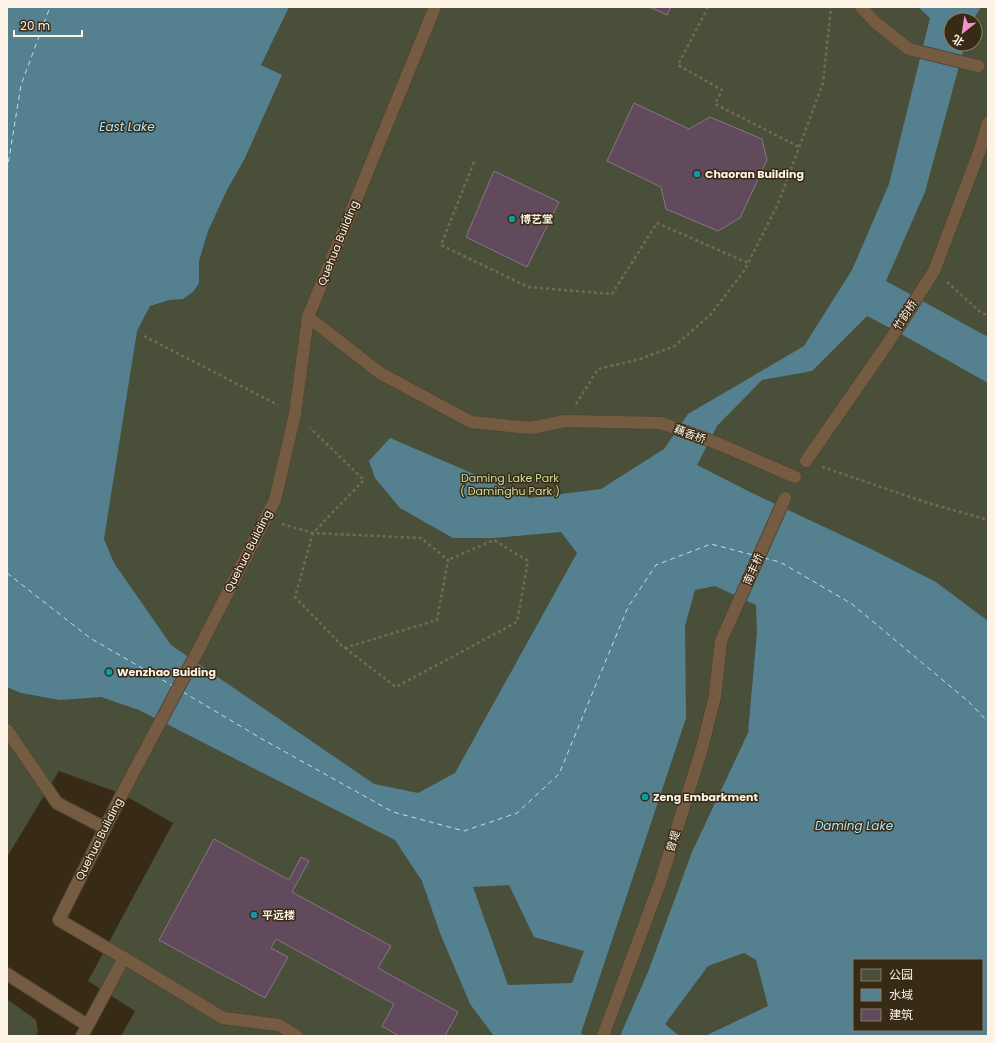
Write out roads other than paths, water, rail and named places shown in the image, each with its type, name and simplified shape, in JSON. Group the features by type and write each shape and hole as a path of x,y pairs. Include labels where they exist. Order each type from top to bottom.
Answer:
{"lane":[{"name":"Quehua Building","path":"124,958 59,920 274,500 295,414 308,317 435,7"},
{"path":"862,7 876,23 909,49 978,66"},
{"name":"竹韵桥","path":"806,462 888,343 934,271 981,147 988,123"},
{"name":"藕香桥","path":"308,317 380,373 471,422 531,428 566,421 661,423 719,444 795,477"},
{"name":"南丰桥","path":"721,641 786,498"},
{"name":"曾堤","path":"603,1036 661,880 702,748 715,696 721,641"},
{"path":"7,730 57,803 105,828"},
{"path":"7,974 84,1031 124,958 223,1018 278,1025 297,1036"}],"water":[{"name":"Daming Lake","path":"7,7 289,7 261,65 282,75 245,158 227,190 208,231 199,261 199,283 193,292 183,299 169,300 150,306 137,331 104,539 114,563 171,645 374,784 418,793 455,773 577,553 561,532 494,538 453,538 400,508 375,478 369,461 390,438 530,498 601,489 664,449 688,414 804,346 852,270 889,184 930,18 918,7 981,7 978,12 943,12 943,52 963,52 925,192 886,281 988,337 988,383 867,316 812,371 762,380 717,426 697,465 936,582 988,621 988,1036 705,1036 768,1006 756,960 744,953 708,966 665,1024 679,1036 620,1036 648,972 692,852 748,733 757,632 756,605 715,586 695,590 685,626 686,718 581,1033 585,1036 494,1036 470,1004 440,933 422,881 395,840 139,710 101,697 60,700 21,693 7,687","holes":["509,885 534,937 584,951 572,983 508,985 473,887"]}],"place":[{"name":"Chaoran Building","path":"697,174"},
{"name":"博艺堂","path":"512,219"},
{"name":"Wenzhao Buiding","path":"109,672"},
{"name":"Zeng Embarkment","path":"645,797"},
{"name":"平远楼","path":"254,915"}],"water label":[{"name":"East Lake","path":"127,126"}],"park label":[{"name":"Daming Lake Park ( Daminghu Park )","path":"510,484"}]}
